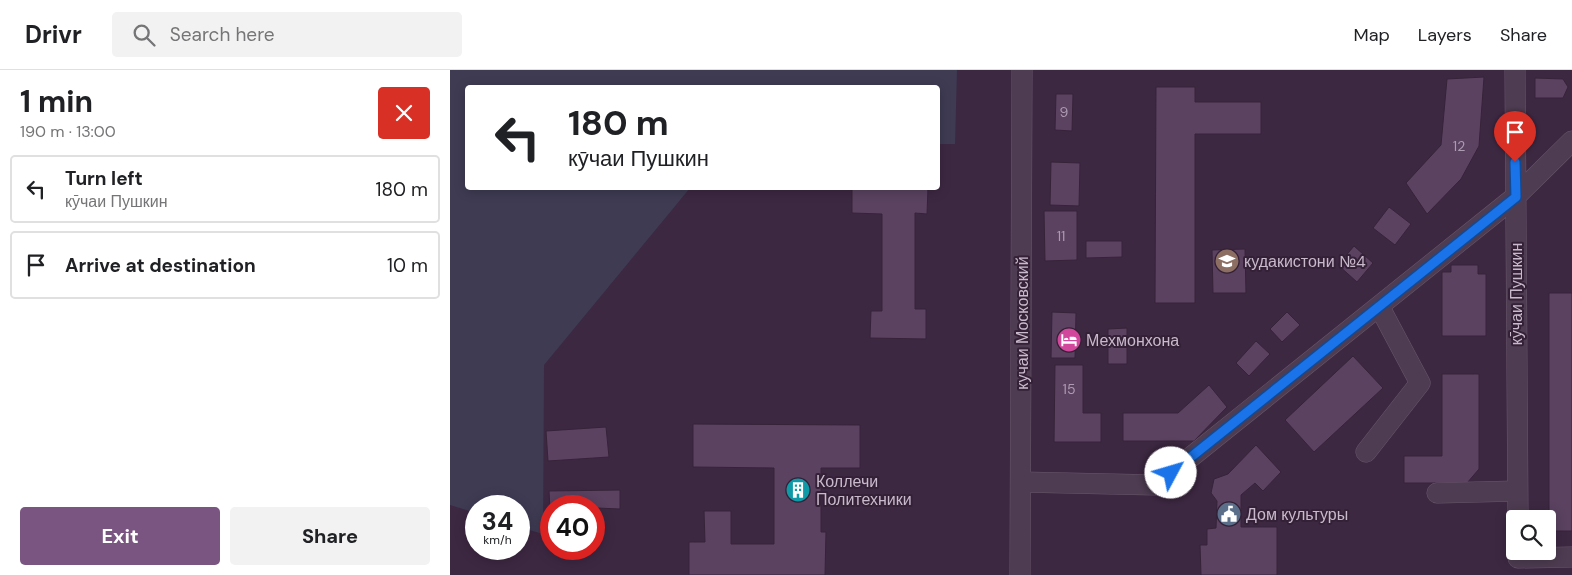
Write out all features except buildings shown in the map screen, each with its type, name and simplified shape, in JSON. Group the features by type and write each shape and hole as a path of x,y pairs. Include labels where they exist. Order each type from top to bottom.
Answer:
{"street":[{"name":"кучаи Московский","path":"1020,575 1022,70"},
{"name":"кӯчаи Пушкин","path":"1515,70 1518,510"},
{"path":"1021,482 1156,484 1516,197 1572,141"},
{"path":"1366,452 1420,383 1379,306"},
{"path":"1437,493 1517,491"},
{"path":"1518,562 1572,557"}],"shaded area":[{"path":"450,70 957,70 955,144 940,144 940,85 465,85 465,190 688,190 544,365 543,495 540,495 540,533 530,530 530,495 465,495 465,510 450,505"}],"place":[{"name":"кудакистони №4","path":"1227,261"},
{"name":"Мехмонхона","path":"1069,340"},
{"name":"Коллечи Политехники","path":"798,490"},
{"name":"Дом культуры","path":"1229,514"}],"route":[{"path":"1171,473 1516,197 1515,162"}]}
